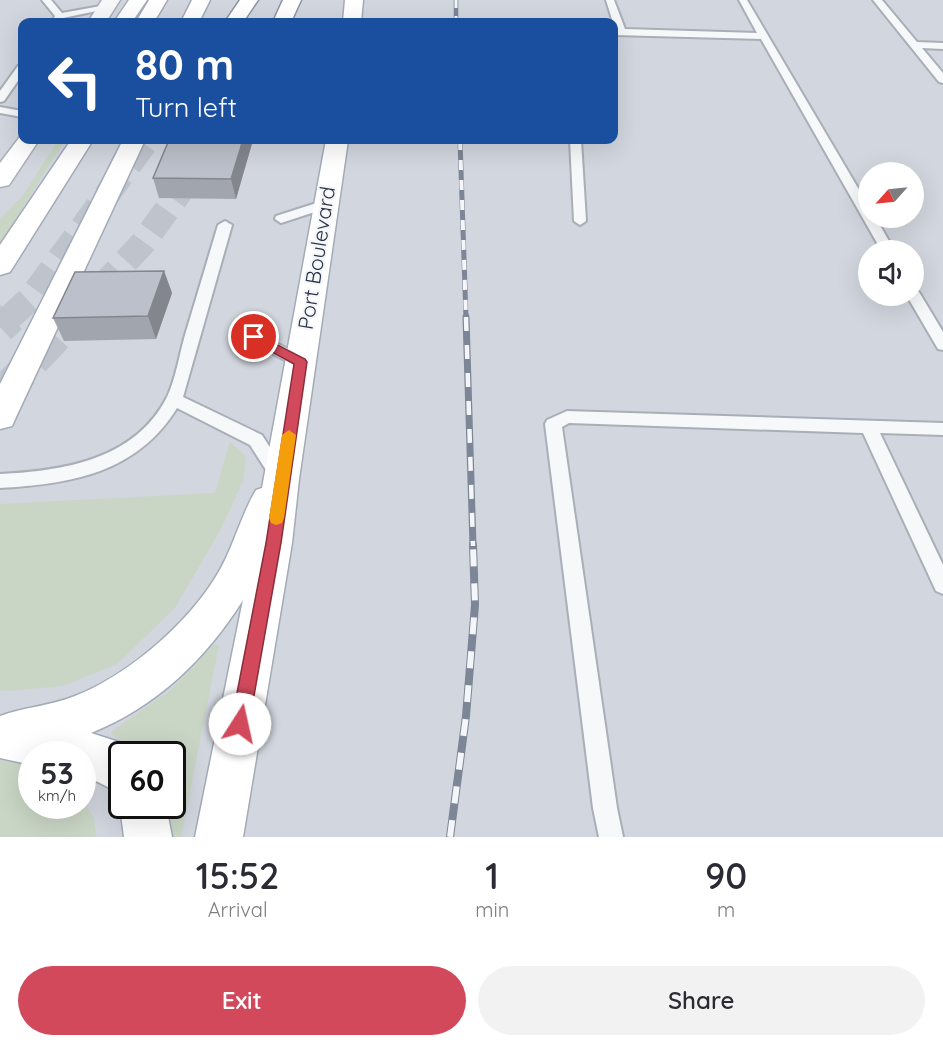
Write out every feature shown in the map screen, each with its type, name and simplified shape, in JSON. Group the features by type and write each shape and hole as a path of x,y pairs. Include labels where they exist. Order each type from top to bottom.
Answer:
{"main road":[{"path":"106,13 126,0"},
{"path":"126,18 138,0"},
{"path":"147,18 158,0"},
{"path":"161,18 171,0"},
{"path":"192,18 201,0"},
{"path":"237,18 249,0"},
{"path":"284,18 292,0"},
{"path":"352,18 354,0"},
{"path":"0,180 25,144"},
{"path":"0,266 79,144"},
{"path":"0,417 132,144"},
{"name":"Port Boulevard","path":"219,837 273,543 281,479 336,144"},
{"path":"2,737 61,723 101,707 143,682 176,654 212,613 236,578 257,519 281,479"},
{"path":"2,737 108,760"},
{"path":"145,819 148,837"}],"lane":[{"path":"46,0 57,18"},
{"path":"610,0 614,18"},
{"path":"742,0 882,240"},
{"path":"877,0 943,80"},
{"path":"66,18 106,13"},
{"path":"618,32 762,36"},
{"path":"914,45 943,46"},
{"path":"0,99 18,74"},
{"path":"0,110 18,113"},
{"path":"575,144 580,220"},
{"path":"281,219 326,204"},
{"path":"0,481 39,480 66,476 111,460 150,432 174,400 225,225"},
{"path":"920,306 943,345"},
{"path":"254,337 301,362"},
{"path":"174,400 256,440 281,479"},
{"path":"611,837 553,424 567,417 943,429"},
{"path":"868,426 943,585"}],"shaded area":[{"path":"0,0 943,0 943,837 0,837"}],"green space":[{"path":"55,144 62,144 0,244 0,218 22,197"},
{"path":"230,441 246,457 243,481 221,529 175,608 117,664 63,686 0,690 0,504 215,493"},
{"path":"219,645 186,812 186,741 120,741 112,735 112,731 169,691 211,647"},
{"path":"0,759 18,763 18,819 94,819 96,837 0,837"},
{"path":"169,819 185,819 181,837 169,837"}],"building":[{"path":"167,144 242,144 231,179 153,178"},
{"path":"164,271 148,316 53,318 75,272"}],"tunnel":[{"path":"9,318 31,298 144,144"},
{"path":"73,318 143,243 214,144"},
{"path":"0,327 11,317"},
{"path":"0,396 74,317"}],"railway":[{"path":"456,0 456,18"},
{"path":"460,144 466,318"},
{"path":"466,317 473,546"},
{"path":"450,837 466,716 475,605 473,545"}],"slow traffic":[{"path":"276,518 289,435"}],"route":[{"path":"240,724 273,543 281,479 301,362 254,337"}]}
